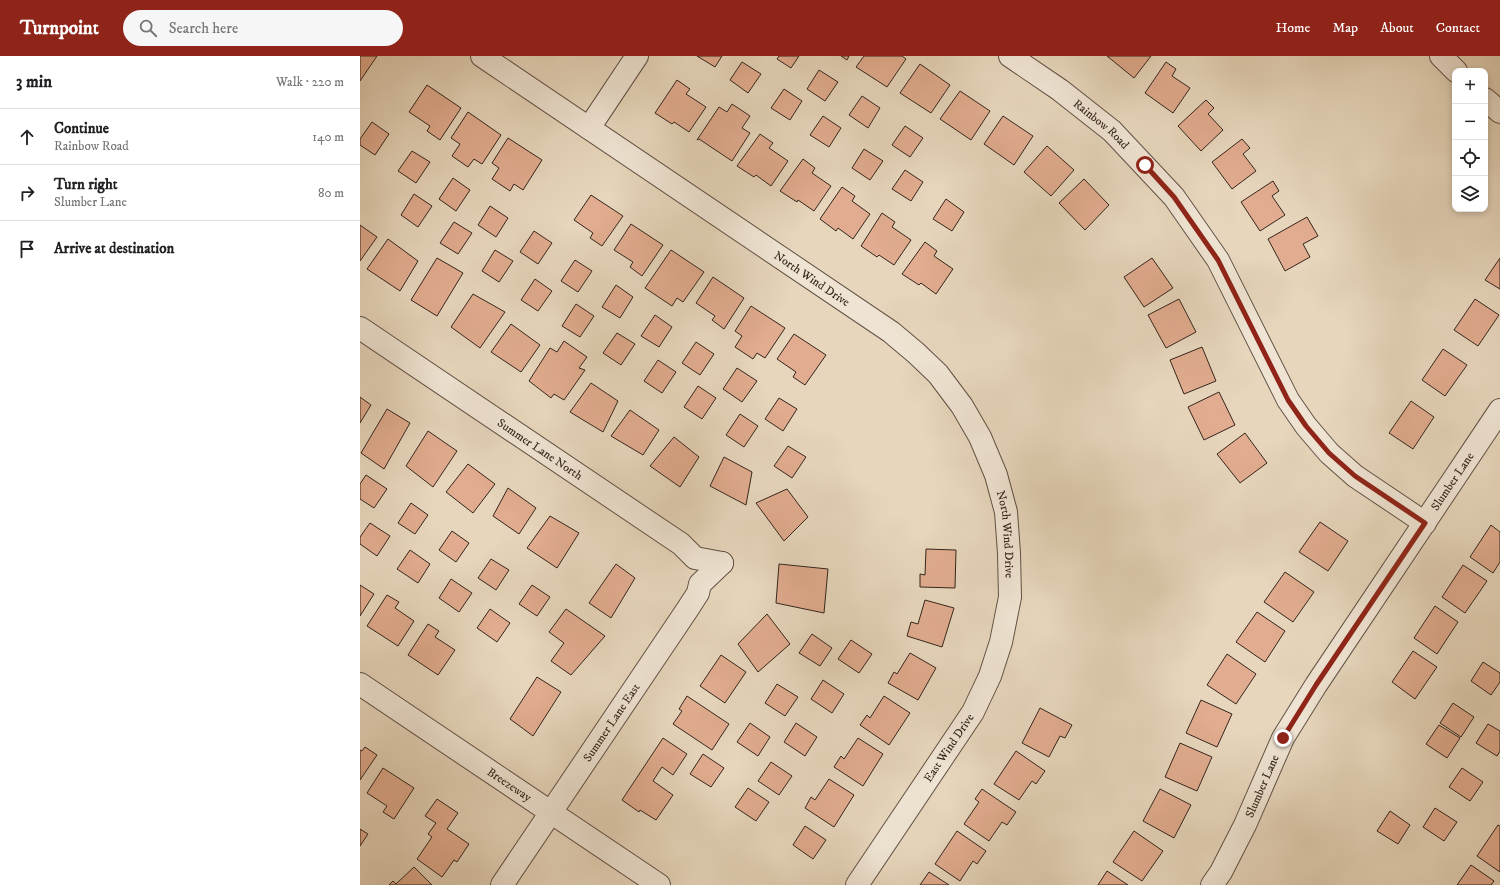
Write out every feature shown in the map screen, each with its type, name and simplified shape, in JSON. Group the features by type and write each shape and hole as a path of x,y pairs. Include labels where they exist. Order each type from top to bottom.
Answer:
{"street":[{"name":"North Wind Drive","path":"482,56 891,332 938,374 965,412 980,438 996,475 1006,512 1010,597"},
{"path":"589,128 637,56"},
{"name":"Rainbow Road","path":"1010,56 1060,90 1112,131 1174,197 1218,260 1288,400 1306,426 1329,453 1355,476 1425,523"},
{"path":"1440,56 1453,68"},
{"path":"1488,102 1500,112"},
{"name":"Summer Lane North","path":"360,328 682,544 695,558 722,563"},
{"name":"Slumber Lane","path":"1212,885 1221,872 1245,825 1283,738 1316,685 1500,410"},
{"name":"Summer Lane East","path":"502,885 698,593 700,584 722,563"},
{"name":"East Wind Drive","path":"857,885 973,712 990,676 1001,642 1010,597"},
{"name":"Breezeway","path":"360,684 659,885"}],"building":[{"path":"360,56 377,56 360,81"},
{"path":"697,56 722,56 715,67"},
{"path":"779,56 799,56 791,68 777,59"},
{"path":"841,56 849,56 847,60"},
{"path":"864,56 902,56 906,59 887,87 856,67"},
{"path":"1107,56 1151,56 1134,78"},
{"path":"742,62 761,74 748,93 730,80"},
{"path":"1166,62 1176,69 1172,76 1190,88 1173,113 1145,93"},
{"path":"920,64 950,85 931,113 900,93"},
{"path":"819,70 838,82 825,101 807,89"},
{"path":"677,80 690,89 686,94 706,107 689,132 674,122 672,124 655,113"},
{"path":"427,85 461,108 440,140 427,131 430,126 409,112"},
{"path":"784,89 802,101 790,120 771,108"},
{"path":"960,91 990,111 971,140 940,119"},
{"path":"862,96 880,108 868,128 849,115"},
{"path":"1206,100 1214,108 1208,114 1223,130 1201,151 1178,126"},
{"path":"732,104 750,116 742,128 750,133 732,161 699,139 697,140 719,107 727,112"},
{"path":"468,112 501,135 482,164 474,159 468,167 452,156 460,144 451,138"},
{"path":"823,116 841,128 829,147 810,135"},
{"path":"1003,116 1033,136 1014,165 984,144"},
{"path":"372,122 389,134 375,155 360,145 360,139"},
{"path":"905,126 923,138 910,157 892,145"},
{"path":"760,134 773,143 769,148 788,161 771,186 756,175 754,177 737,166"},
{"path":"508,138 542,160 523,190 514,184 510,191 492,179 499,168 492,163"},
{"path":"1242,139 1250,148 1243,154 1256,171 1232,189 1212,162"},
{"path":"1047,146 1074,170 1051,196 1024,172"},
{"path":"864,149 883,161 870,180 852,168"},
{"path":"412,151 430,162 416,183 398,171"},
{"path":"803,159 815,168 812,173 831,186 814,211 798,200 797,202 780,191"},
{"path":"905,170 923,182 911,201 892,189"},
{"path":"453,178 470,190 456,211 439,199"},
{"path":"1084,179 1109,205 1085,230 1059,203"},
{"path":"1273,181 1279,191 1272,196 1285,215 1260,231 1241,202"},
{"path":"842,187 855,196 852,201 870,214 853,239 838,228 836,231 820,219"},
{"path":"414,194 432,206 418,227 401,215"},
{"path":"591,195 623,216 602,246 590,238 593,233 574,220"},
{"path":"946,199 964,212 952,231 933,219"},
{"path":"490,206 508,218 496,237 478,225"},
{"path":"882,213 895,222 892,227 911,240 894,265 879,255 877,257 861,246"},
{"path":"1307,217 1318,236 1303,244 1310,257 1285,271 1268,239"},
{"path":"454,222 472,233 458,254 440,243"},
{"path":"631,224 663,245 642,276 630,267 633,262 614,250"},
{"path":"360,225 377,237 360,261"},
{"path":"534,231 552,243 538,264 520,252"},
{"path":"388,239 418,261 400,291 367,269"},
{"path":"925,242 937,251 934,256 953,269 936,294 921,283 919,285 902,274"},
{"path":"495,250 513,261 499,282 482,271"},
{"path":"671,250 704,272 683,302 677,298 672,306 645,288"},
{"path":"437,258 463,273 437,316 411,300"},
{"path":"1152,258 1173,288 1144,307 1124,277"},
{"path":"1500,258 1500,289 1485,280"},
{"path":"575,260 592,271 578,292 561,281"},
{"path":"713,277 744,298 724,329 712,320 715,316 696,303"},
{"path":"535,279 552,291 538,311 521,300"},
{"path":"616,285 633,297 620,318 602,307"},
{"path":"473,294 505,312 480,348 451,327"},
{"path":"1179,299 1196,332 1166,348 1148,315"},
{"path":"1475,299 1499,315 1478,346 1454,330"},
{"path":"576,304 594,316 580,337 562,326"},
{"path":"751,306 785,328 765,358 757,353 753,359 735,347 742,336 735,331"},
{"path":"655,315 672,327 659,347 641,336"},
{"path":"511,324 540,345 521,372 491,352"},
{"path":"617,333 635,344 621,365 603,353"},
{"path":"794,334 826,355 805,385 793,377 796,372 777,359"},
{"path":"564,341 587,357 579,368 585,370 564,400 554,394 551,398 529,381 550,348 557,352"},
{"path":"696,342 714,354 700,375 682,363"},
{"path":"1202,347 1216,381 1184,394 1170,360"},
{"path":"1443,349 1467,365 1445,396 1422,380"},
{"path":"658,360 676,372 662,393 644,381"},
{"path":"737,368 757,381 742,402 723,389"},
{"path":"591,383 618,401 603,432 570,412"},
{"path":"698,386 716,398 702,419 684,407"},
{"path":"1219,392 1235,425 1204,440 1188,407"},
{"path":"360,397 371,405 360,423"},
{"path":"779,398 797,409 783,431 765,419"},
{"path":"1411,401 1434,417 1413,449 1389,433"},
{"path":"387,409 410,423 384,469 361,453"},
{"path":"630,410 659,430 643,455 611,436"},
{"path":"740,414 758,426 744,447 726,435"},
{"path":"428,431 457,451 433,487 406,466"},
{"path":"1245,433 1267,463 1240,483 1217,454"},
{"path":"674,437 699,457 680,487 650,466"},
{"path":"788,446 806,457 792,478 774,466"},
{"path":"724,457 752,472 746,505 710,486"},
{"path":"468,464 495,484 473,513 446,492"},
{"path":"366,475 387,489 374,508 360,499 360,484"},
{"path":"508,488 536,508 519,534 493,516"},
{"path":"787,489 808,517 784,541 756,503"},
{"path":"411,503 428,515 415,534 398,523"},
{"path":"550,516 579,533 557,568 527,548"},
{"path":"1320,522 1348,541 1328,571 1299,552"},
{"path":"370,523 390,536 377,556 360,544 360,537"},
{"path":"1491,525 1500,532 1500,562 1493,573 1470,557"},
{"path":"452,531 469,543 456,562 439,550"},
{"path":"926,549 956,550 955,588 920,587 920,574 925,575"},
{"path":"410,550 430,564 418,583 397,569"},
{"path":"491,559 509,570 496,590 478,578"},
{"path":"616,564 635,578 611,618 589,603"},
{"path":"779,564 828,569 824,613 776,603"},
{"path":"1463,565 1487,581 1465,613 1442,597"},
{"path":"1285,572 1314,592 1293,622 1264,602"},
{"path":"451,579 472,593 459,612 439,598"},
{"path":"360,585 374,594 360,616"},
{"path":"532,585 550,597 537,616 519,604"},
{"path":"387,595 399,602 395,608 414,621 398,646 367,626"},
{"path":"925,600 954,608 942,647 907,636 911,622 918,624"},
{"path":"1435,606 1458,622 1437,654 1414,638"},
{"path":"490,609 510,623 497,642 477,628"},
{"path":"566,609 605,636 571,675 551,661 564,643 549,632"},
{"path":"1257,612 1285,631 1265,662 1236,642"},
{"path":"767,614 790,644 758,672 738,644"},
{"path":"428,624 439,631 435,637 455,650 438,675 408,655"},
{"path":"812,634 832,648 820,666 799,653"},
{"path":"851,640 872,654 859,673 838,659"},
{"path":"1413,651 1437,667 1415,699 1392,682"},
{"path":"910,653 936,668 918,700 888,683 894,672 897,674"},
{"path":"1227,654 1256,674 1236,704 1207,685"},
{"path":"721,655 746,672 725,703 700,686"},
{"path":"1483,662 1500,673 1500,682 1491,695 1471,681"},
{"path":"537,677 561,692 533,736 510,719"},
{"path":"823,680 844,694 832,713 811,699"},
{"path":"777,684 798,697 785,716 765,703"},
{"path":"687,696 729,724 712,750 673,724 682,711 679,709"},
{"path":"884,696 910,713 889,745 860,725 867,715 870,718"},
{"path":"1201,700 1232,714 1217,747 1186,733"},
{"path":"1453,703 1474,717 1461,737 1440,723"},
{"path":"1040,708 1072,725 1065,738 1060,736 1049,757 1022,743"},
{"path":"750,723 770,737 758,756 737,742"},
{"path":"796,723 817,737 805,756 784,742"},
{"path":"1488,724 1500,731 1500,751 1497,756 1476,743"},
{"path":"1439,725 1460,738 1447,758 1426,744"},
{"path":"663,738 687,754 673,775 662,767 653,781 673,795 656,820 640,810 639,812 622,800"},
{"path":"858,738 883,754 863,786 834,767 841,756 844,759"},
{"path":"1180,743 1212,757 1197,791 1165,777"},
{"path":"365,747 377,755 360,780 360,750 362,751"},
{"path":"1016,751 1045,771 1036,784 1032,781 1019,800 994,784"},
{"path":"703,754 724,768 711,787 690,774"},
{"path":"771,762 792,776 779,795 758,781"},
{"path":"383,768 414,788 394,819 383,812 387,806 367,793"},
{"path":"1462,768 1483,782 1470,801 1449,787"},
{"path":"829,779 854,795 834,827 805,808 811,797 815,800"},
{"path":"748,788 769,802 756,821 735,807"},
{"path":"982,789 1016,812 1007,825 1002,822 989,841 964,824 979,802 975,799"},
{"path":"1160,789 1191,805 1174,838 1143,821"},
{"path":"437,799 458,813 447,829 469,844 457,862 454,860 442,877 417,859 432,837 428,834 436,823 425,816"},
{"path":"1435,808 1457,822 1444,841 1423,827"},
{"path":"1390,811 1410,825 1398,844 1377,831"},
{"path":"1498,825 1500,826 1500,872 1477,856"},
{"path":"805,826 826,840 813,859 793,845"},
{"path":"360,829 368,834 360,846"},
{"path":"957,831 986,851 977,864 973,861 960,881 935,864"},
{"path":"1134,831 1163,851 1142,881 1113,862"},
{"path":"1471,865 1494,881 1491,885 1457,885"},
{"path":"414,867 432,885 389,885 393,881 396,884"},
{"path":"1107,871 1128,885 1098,885"},
{"path":"929,872 949,885 920,885"}],"route":[{"path":"1145,165 1174,197 1218,260 1254,329 1288,400 1306,426 1329,453 1355,476 1425,523 1316,685 1283,738"}]}
